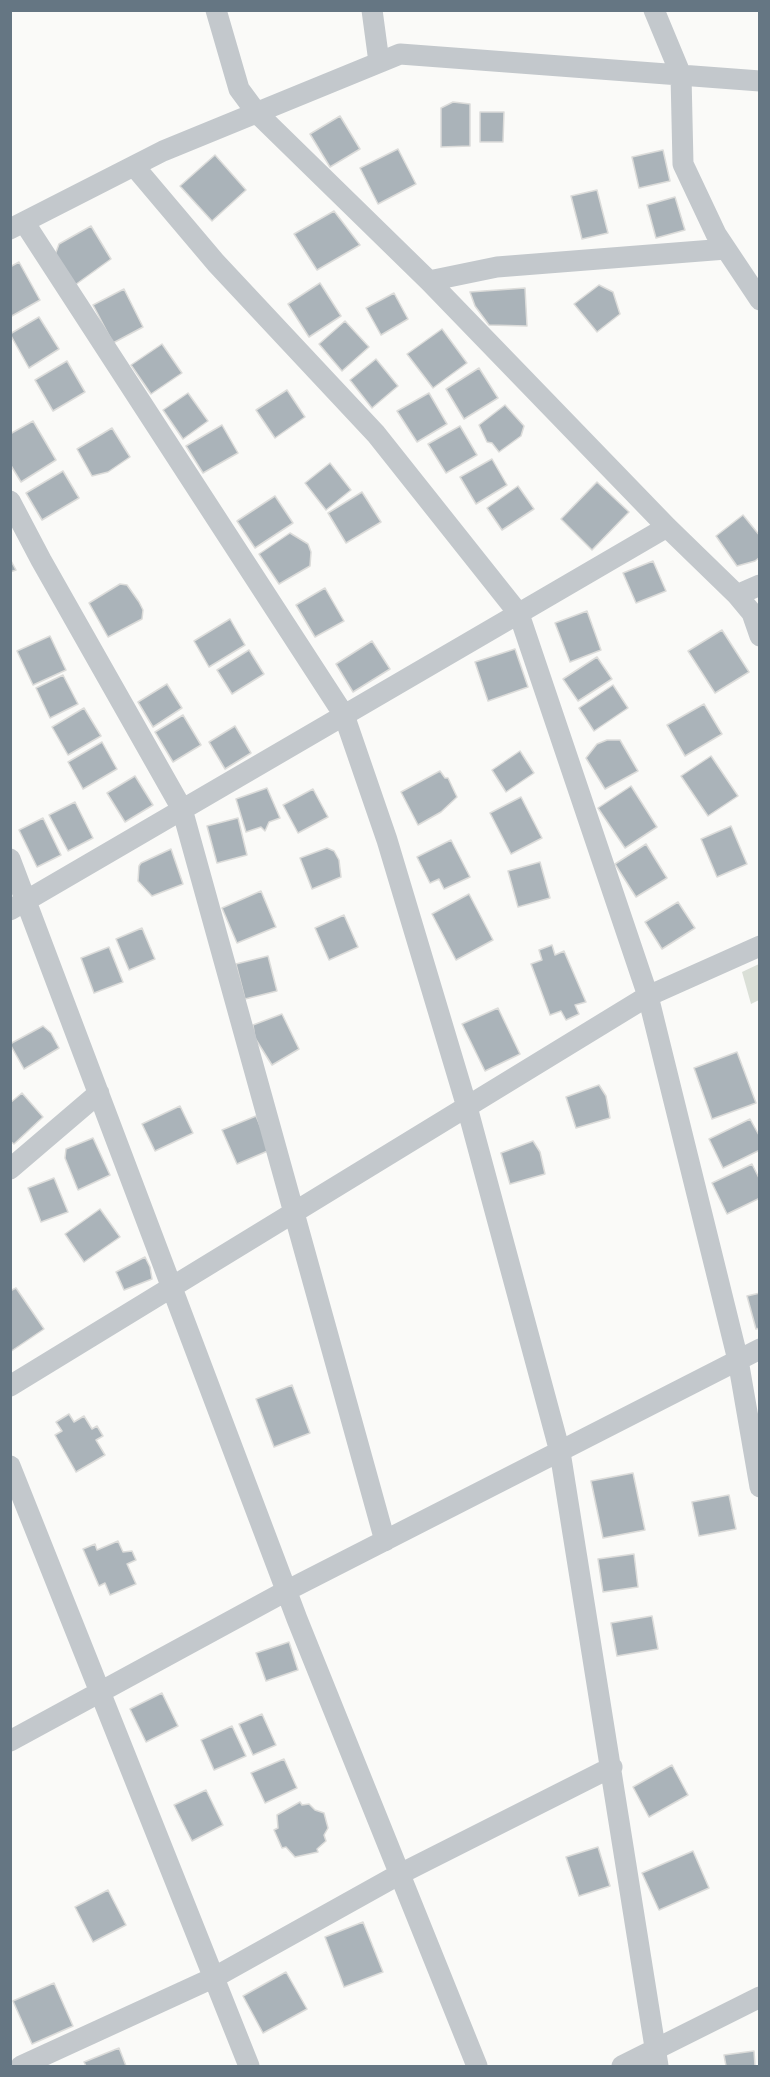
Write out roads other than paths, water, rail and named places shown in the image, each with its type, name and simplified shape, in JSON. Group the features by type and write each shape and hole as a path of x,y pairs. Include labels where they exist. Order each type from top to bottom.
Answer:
{"street":[{"path":"216,10 240,89 256,112 429,281 667,527 737,595 752,613 759,636"},
{"path":"372,10 379,62"},
{"path":"654,10 681,75 683,164 716,234 759,300"},
{"path":"657,2058 560,1452 466,1107 387,840 344,715 17,226 134,166 256,112 399,54 759,81"},
{"path":"134,166 216,263 376,434 519,614 648,996 738,1360 759,1487"},
{"path":"429,281 497,267 726,249"},
{"path":"10,501 182,809 296,1211 385,1541"},
{"path":"19,904 667,527"},
{"path":"737,595 759,585"},
{"path":"10,859 19,904 99,1093 170,1288 286,1591 398,1875 477,2067"},
{"path":"10,1386 648,996 759,946"},
{"path":"10,1169 99,1093"},
{"path":"10,1741 286,1591 759,1349"},
{"path":"10,1466 249,2067"},
{"path":"21,2067 215,1977 398,1875 612,1767"},
{"path":"622,2067 657,2058 759,1997"},
{"path":"10,2058 14,2067"}]}
